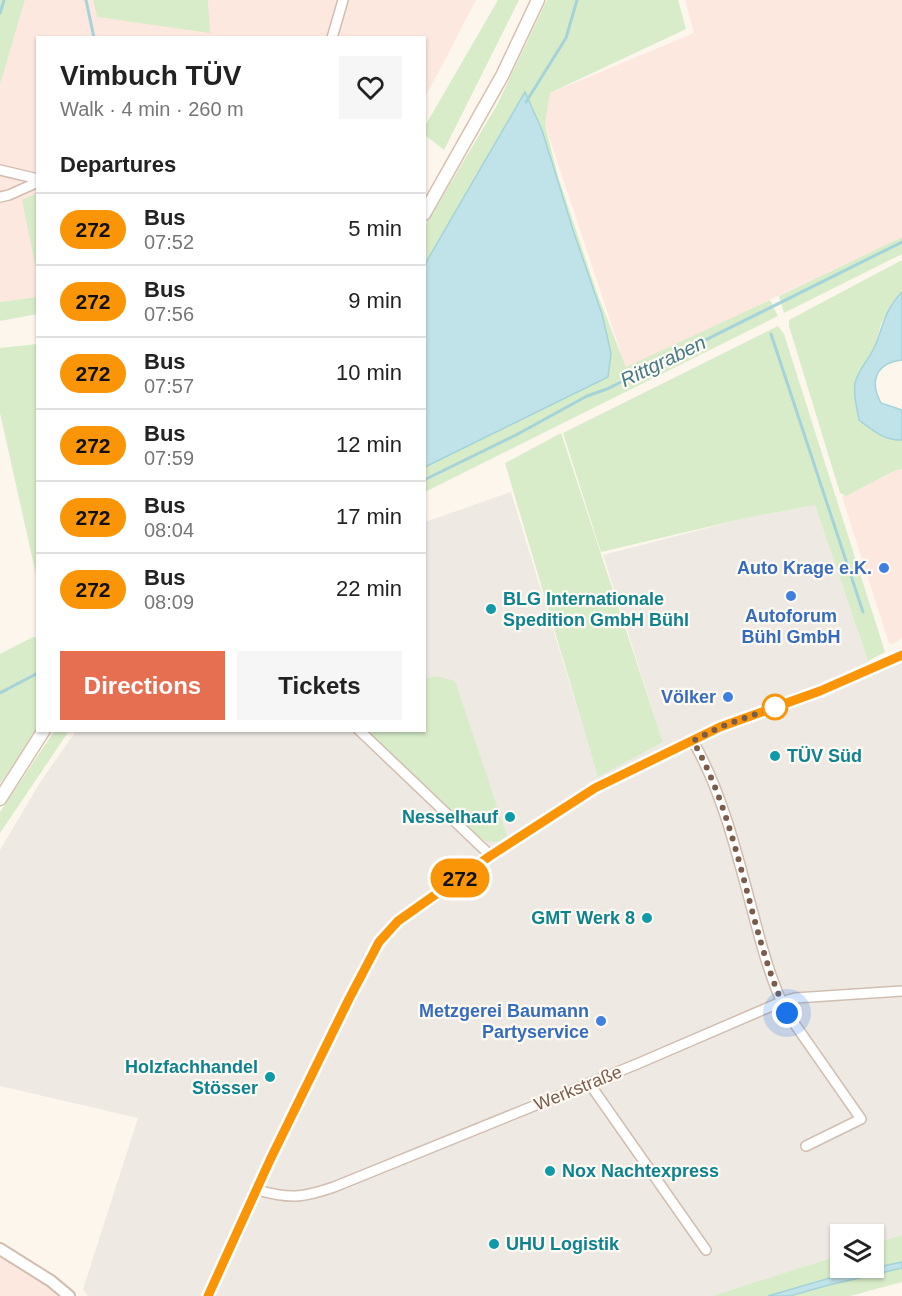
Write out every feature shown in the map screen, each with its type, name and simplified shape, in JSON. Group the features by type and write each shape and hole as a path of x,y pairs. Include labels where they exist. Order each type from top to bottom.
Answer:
{"main road":[{"path":"426,210 502,76 538,0"},
{"path":"0,799 43,732"}],"street":[{"path":"333,36 343,0"},
{"path":"0,170 36,179"},
{"path":"0,197 9,195 36,181"},
{"path":"208,1296 349,999 379,942 398,921 490,856 595,788 720,727 820,691 902,655"},
{"path":"361,732 490,856"},
{"path":"693,741 718,793 781,1002 861,1119 806,1146"},
{"name":"Werkstraße","path":"257,1190 289,1198 310,1195 334,1187 781,1002 795,998 902,991"},
{"path":"589,1083 706,1250"},
{"path":"0,1249 51,1281 69,1296"}],"shaded area":[{"path":"25,0 93,0 97,17 209,32 208,0 476,0 426,96 426,36 36,36 36,297 0,302 0,85"},
{"path":"685,0 902,0 902,237 626,368 545,125 550,93 694,33"},
{"path":"902,469 902,638 893,644 889,643 842,497"},
{"path":"511,492 598,776 663,742 603,555 746,518 815,505 868,661 885,670 902,660 902,1235 884,1241 884,1224 830,1224 830,1258 712,1296 88,1296 83,1289 138,1118 0,1086 0,850 41,781 75,732 426,732 426,522"},
{"path":"0,1256 62,1293 62,1296 0,1296"}],"green space":[{"path":"0,0 25,0 0,85"},
{"path":"93,0 208,0 210,33 97,17"},
{"path":"498,0 519,0 444,150 426,136 426,124"},
{"path":"547,0 678,0 686,29 550,93 545,125 558,176 597,293 626,367 770,300 778,316 426,492 426,224 497,105"},
{"path":"36,193 35,264 22,200"},
{"path":"902,237 902,254 784,313 779,296"},
{"path":"902,260 902,292 892,303 881,324 875,346 856,381 859,420 884,437 902,440 902,469 846,496 840,493 789,320"},
{"path":"36,297 36,314 0,321 0,302"},
{"path":"778,326 784,334 885,652 868,661 815,505 746,518 601,552 563,433"},
{"path":"36,344 36,575 0,413 0,348"},
{"path":"561,433 663,742 598,777 505,463"},
{"path":"33,637 36,638 36,731 0,784 0,654"},
{"path":"437,676 455,681 507,836 497,842 480,838 369,732 426,732 426,679"},
{"path":"54,732 68,732 0,833 0,812"},
{"path":"902,1235 902,1262 884,1266 884,1241"},
{"path":"830,1258 830,1278 768,1296 712,1296"},
{"path":"902,1268 902,1282 850,1296 790,1296 859,1278 884,1278 884,1272"}],"water":[{"path":"525,92 542,130 602,314 611,353 608,377 426,467 426,262"},
{"path":"902,292 902,360 881,369 876,381 877,395 881,403 902,410 902,440 896,440 884,437 859,420 854,393 859,373 875,346 888,312"},
{"path":"902,1262 902,1268 884,1272 884,1266"},
{"path":"830,1278 859,1278 790,1296 768,1296"}],"waterway":[{"path":"0,13 4,0"},
{"path":"86,0 94,36"},
{"path":"526,102 566,38 577,0"},
{"name":"Rittgraben","path":"426,479 516,435 587,396 607,389 902,242"},
{"path":"771,334 863,612"},
{"name":"Rittgraben","path":"0,693 36,674"}],"bus line":[{"name":"272","path":"208,1296 270,1160 349,999 379,942 398,921 490,856 595,788 720,727 820,691 902,655"}],"place":[{"name":"Auto Krage e.K.","path":"884,568"},
{"name":"Autoforum Bühl GmbH","path":"791,596"},
{"name":"BLG Internationale Spedition GmbH Bühl","path":"491,609"},
{"name":"Völker","path":"728,697"},
{"name":"TÜV Süd","path":"775,756"},
{"name":"Nesselhauf","path":"510,817"},
{"name":"GMT Werk 8","path":"647,918"},
{"name":"Metzgerei Baumann Partyservice","path":"601,1021"},
{"name":"Holzfachhandel Stösser","path":"270,1077"},
{"name":"Nox Nachtexpress","path":"550,1171"},
{"name":"UHU Logistik","path":"494,1244"}],"route":[{"path":"775,707 720,727 693,741 718,793 759,935 777,992 787,1013"}]}
